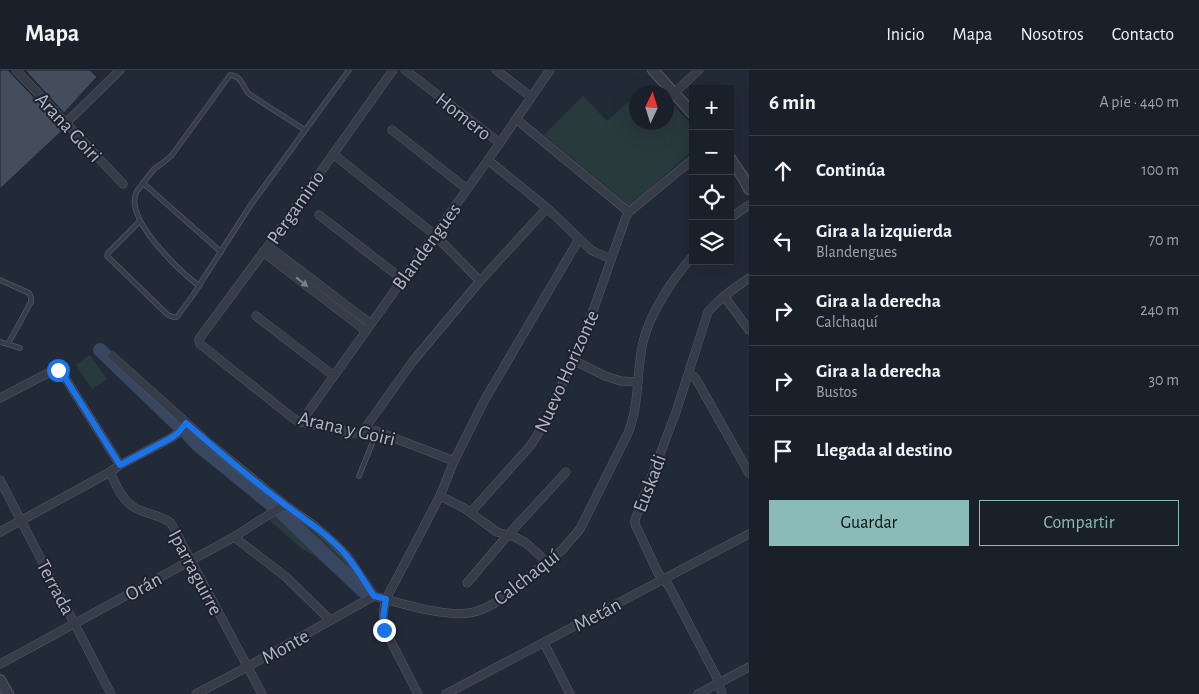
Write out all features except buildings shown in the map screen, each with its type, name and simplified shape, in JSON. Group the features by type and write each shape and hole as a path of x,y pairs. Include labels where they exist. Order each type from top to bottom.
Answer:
{"street":[{"name":"Arana Goiri","path":"16,70 123,184"},
{"path":"66,123 120,70"},
{"name":"Pergamino","path":"200,344 200,339 393,70"},
{"name":"Homero","path":"405,70 500,143"},
{"path":"496,70 530,97"},
{"name":"Blandengues","path":"300,422 435,235 550,70"},
{"path":"653,70 667,85"},
{"path":"689,110 674,93 699,70"},
{"path":"516,119 629,212 689,162"},
{"path":"392,130 467,189"},
{"path":"333,154 435,235 480,281"},
{"path":"488,160 547,208 595,252 611,258"},
{"path":"734,163 747,181"},
{"path":"734,215 749,205"},
{"path":"366,431 368,424 413,362 480,281 547,208"},
{"name":"Nuevo Horizonte","path":"471,512 538,436 573,360 629,212"},
{"path":"319,215 402,279"},
{"path":"418,694 384,630 382,622 386,599 440,496 454,461 484,401 579,239"},
{"path":"266,249 371,324"},
{"path":"266,249 366,331"},
{"name":"Calchaquí","path":"374,596 442,612 477,612 501,599 562,550 580,529 628,433 636,408 643,342 658,304 689,260"},
{"name":"Euskadi","path":"722,694 716,676 669,586 658,573 635,524 635,520 689,375 708,312 724,296 749,278"},
{"path":"724,296 749,330"},
{"path":"256,316 334,376"},
{"name":"Arana y Goiri","path":"200,344 300,422 354,433 376,431 454,461"},
{"path":"112,356 210,444 333,542 347,556 374,596"},
{"path":"573,360 605,376 621,381 638,382"},
{"path":"0,398 52,371 58,370 62,373 120,465"},
{"path":"689,375 696,379 749,472"},
{"path":"0,532 171,438 186,423"},
{"name":"Iparraguirre","path":"110,472 118,489 129,504 140,510 161,516 171,523 262,694"},
{"path":"467,583 508,534 566,472"},
{"name":"Terrada","path":"0,480 111,694"},
{"path":"440,496 471,512 497,532 515,536 526,543 547,562"},
{"name":"Orán","path":"0,664 234,537 285,505"},
{"name":"Metán","path":"446,694 749,534"},
{"path":"234,537 286,577 330,620"},
{"name":"Monte","path":"196,694 374,596"},
{"path":"544,643 570,694"},
{"path":"698,694 749,667"},
{"path":"0,680 8,694"}],"lane":[{"path":"140,221 107,256 168,315 177,317 250,206 349,70"},
{"path":"199,286 185,275 146,232 140,221 134,202 134,195 154,169 172,155 230,75 240,78 249,94 305,130"},
{"path":"143,183 221,252"},
{"path":"0,280 29,293 31,297 31,302 8,344"},
{"path":"0,342 20,348"},
{"path":"359,476 376,431"}],"shaded area":[{"path":"583,96 607,121 629,101 629,130 674,130 674,106 689,122 689,154 630,206 544,135"},
{"path":"90,355 107,379 92,389 76,365"},
{"path":"283,510 333,545 366,590 364,595 354,592 313,555 301,548 268,519"}],"waterway":[{"path":"100,350 178,425"},
{"path":"187,433 197,444 272,505"},
{"path":"282,513 367,593"}],"route":[{"path":"58,370 62,373 120,465 171,438 186,423 236,466 314,526 347,556 374,596 386,599 382,622 384,630"}]}
